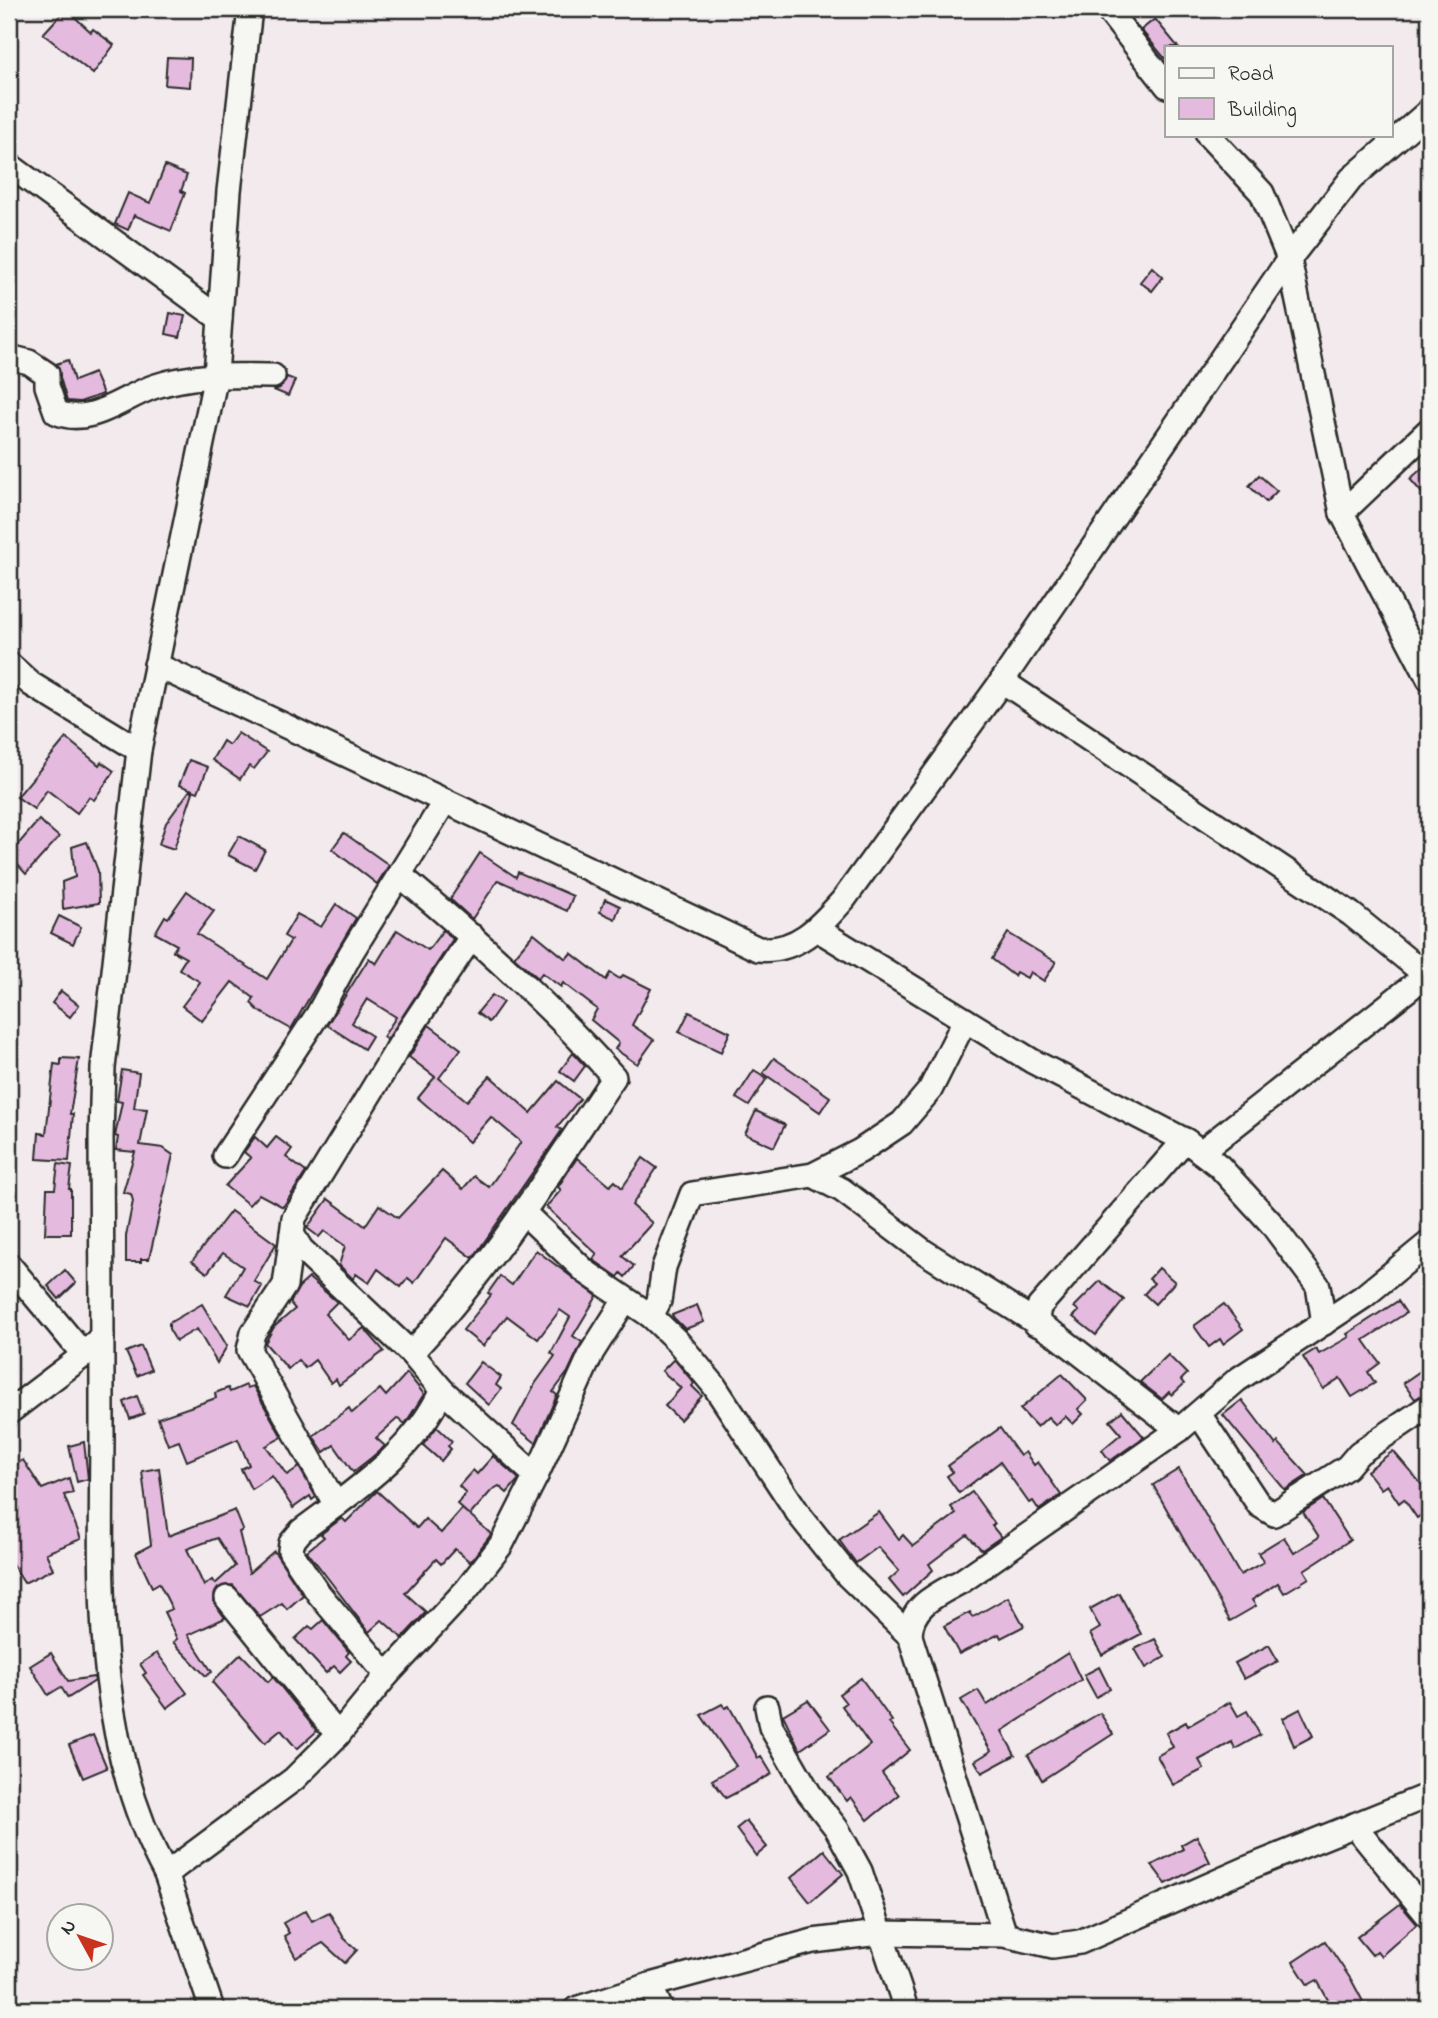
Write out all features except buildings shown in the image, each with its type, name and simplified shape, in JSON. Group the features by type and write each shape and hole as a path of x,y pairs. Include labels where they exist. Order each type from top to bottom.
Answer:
{"street":[{"path":"212,2009 166,1874 155,1855 128,1780 112,1719 101,1605 103,1068 139,750 216,375 229,191 250,9"},
{"path":"1107,9 1165,83"},
{"path":"156,664 758,949 777,951 817,929 844,899 1002,681 1289,259 1351,180 1429,111"},
{"path":"1209,136 1262,193 1289,259 1342,513 1427,669"},
{"path":"9,164 220,318"},
{"path":"9,357 29,362 47,374 47,386 56,412 67,417 82,418 153,386 181,379 216,375 273,376"},
{"path":"1342,513 1429,430"},
{"path":"9,664 31,684 139,750"},
{"path":"1002,681 1351,914 1428,974 1193,1146 1039,1307 1036,1324"},
{"path":"225,1156 318,1014 351,953 445,801"},
{"path":"401,876 472,936 568,1025 614,1077 523,1212 449,1310 411,1353"},
{"path":"817,929 1032,1061 1193,1146 1219,1166 1271,1223 1318,1286 1324,1323"},
{"path":"336,1505 249,1350 253,1333 285,1285 294,1219 404,1038 472,936"},
{"path":"651,1317 659,1301 664,1267 692,1194 813,1175 860,1152 902,1122 930,1090 965,1020"},
{"path":"813,1175 842,1191 923,1251 1115,1378 1179,1430"},
{"path":"523,1212 586,1272 651,1317 677,1341 713,1384 800,1516 848,1576 911,1636"},
{"path":"292,1234 301,1249 411,1353 442,1390 536,1476"},
{"path":"879,1607 925,1601 962,1581 1179,1430 1237,1380 1363,1297 1429,1243"},
{"path":"9,1265 84,1354"},
{"path":"166,1874 294,1779 338,1735 387,1675 467,1590 501,1545 536,1476 587,1361 625,1300"},
{"path":"9,1412 84,1354 102,1336"},
{"path":"387,1675 319,1594 290,1551 295,1536 384,1465 429,1418 442,1390"},
{"path":"1199,1413 1259,1504 1273,1514 1347,1467 1359,1453 1429,1406"},
{"path":"227,1598 338,1735"},
{"path":"925,1601 910,1626 911,1636 1006,1935"},
{"path":"767,1707 771,1727 809,1793 837,1829 860,1871 906,2009"},
{"path":"576,2009 650,1985 813,1941 879,1933 1006,1935 1053,1946 1080,1942 1248,1868 1429,1795"},
{"path":"1354,1825 1429,1917"},
{"path":"650,1985 661,2009"}]}
